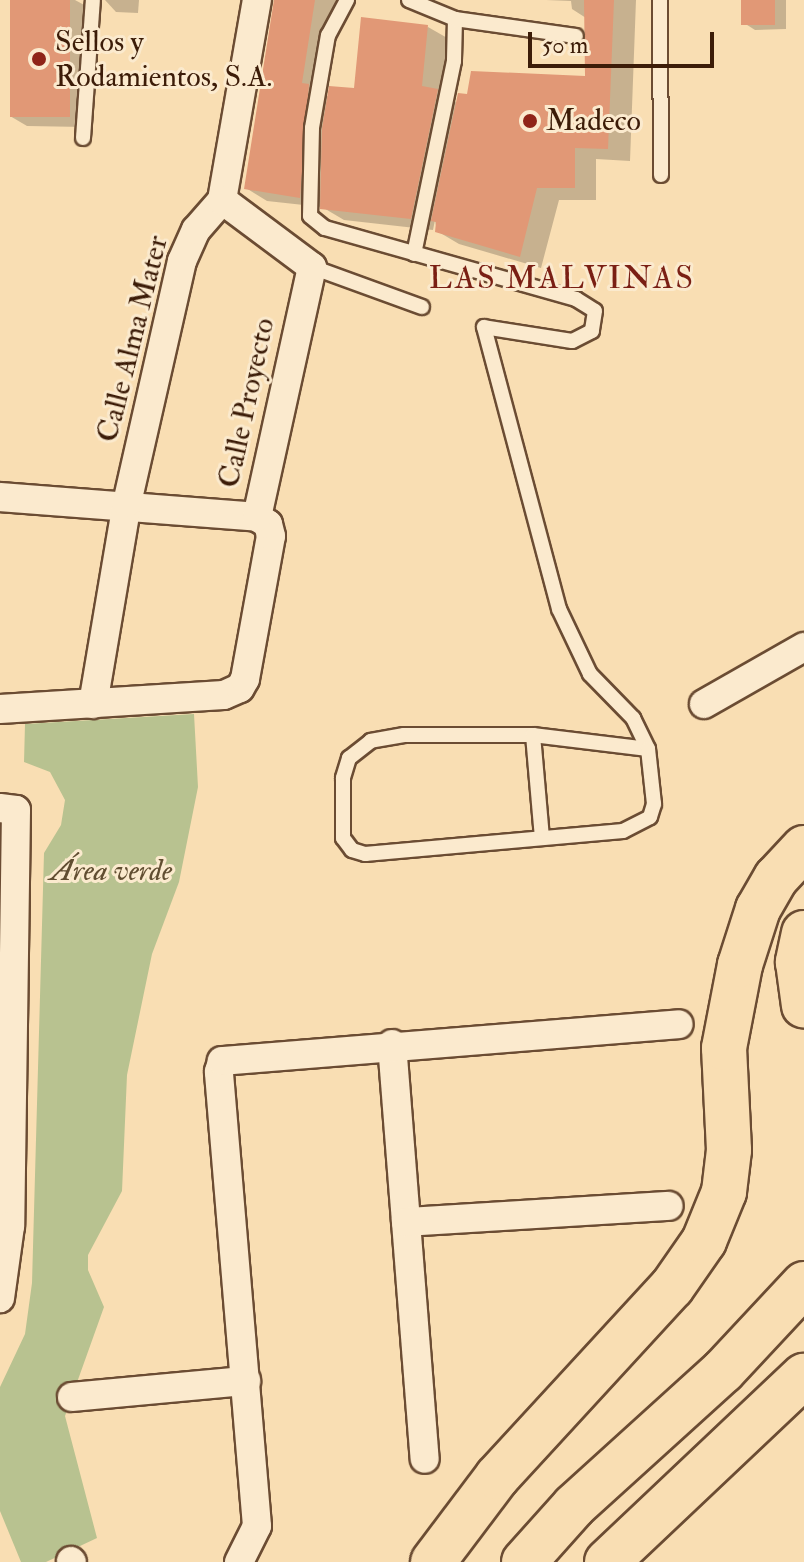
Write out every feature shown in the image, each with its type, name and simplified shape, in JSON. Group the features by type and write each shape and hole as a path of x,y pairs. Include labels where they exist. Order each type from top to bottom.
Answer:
{"main road":[{"path":"433,1562 497,1477 672,1287 704,1241 724,1192 729,1150 724,1048 740,965 758,909 776,878 804,848"},
{"path":"804,933 798,962 804,1006"},
{"path":"723,1371 804,1284"},
{"path":"524,1562 574,1506 804,1302"},
{"path":"607,1562 804,1376"}],"street":[{"path":"257,0 222,200 312,267"},
{"name":"Calle Alma Mater","path":"93,704 127,503 182,261 196,230 222,200"},
{"name":"Calle Proyecto","path":"93,704 224,695 240,688 271,536 268,524 257,517 312,267"},
{"path":"0,497 127,503 257,517"},
{"path":"704,704 804,647"},
{"path":"0,709 93,704"},
{"path":"0,808 16,810 6,970 4,1139 10,1226 0,1297"},
{"path":"247,1559 257,1526 219,1072 222,1061 392,1044 679,1024"},
{"path":"392,1044 425,1459"},
{"path":"406,1222 669,1206"},
{"path":"72,1397 246,1381"}],"lane":[{"path":"83,138 93,0"},
{"path":"347,0 328,35 312,128 310,216 325,228 576,299 595,311 592,331 572,341 484,327 559,609 590,674 633,718 648,749 654,804 650,817 623,831 365,854 352,850 343,838 339,819 349,758 371,741 404,735 533,735 648,749"},
{"path":"409,0 455,19 576,36"},
{"path":"660,0 661,175"},
{"path":"414,254 454,61 455,19"},
{"path":"312,267 422,307"},
{"path":"533,735 542,838"}],"green space":[{"name":"Área verde","path":"194,714 198,787 179,882 152,954 127,1075 122,1191 88,1255 88,1270 104,1307 65,1416 97,1538 46,1562 21,1562 0,1511 0,1387 25,1334 32,1283 44,853 61,825 65,800 50,772 24,762 25,724"}],"building":[{"name":"Sellos y Rodamientos, S.A.","path":"10,0 70,0 70,117 10,117"},
{"path":"274,0 315,0 302,83 309,84 300,198 244,189"},
{"name":"Madeco","path":"584,0 614,0 608,149 575,148 575,188 537,188 520,257 435,232 436,222 431,221 458,93 467,94 471,71 585,76"},
{"path":"741,0 775,0 775,25 741,25"},
{"path":"361,17 428,25 422,86 438,89 411,219 320,209 322,129 329,86 354,88"}],"place":[{"name":"Sellos y Rodamientos, S.A.","path":"39,59"},
{"name":"Madeco","path":"530,121"}],"district":[{"name":"LAS MALVINAS","path":"562,278"}]}
